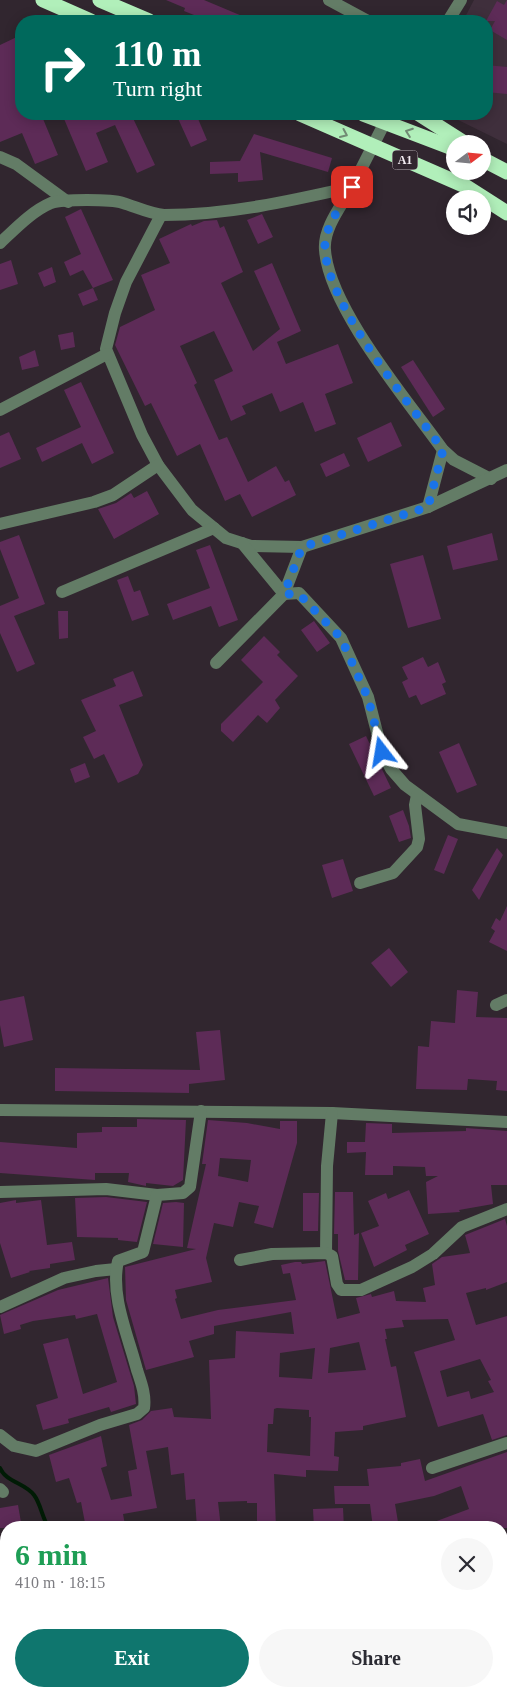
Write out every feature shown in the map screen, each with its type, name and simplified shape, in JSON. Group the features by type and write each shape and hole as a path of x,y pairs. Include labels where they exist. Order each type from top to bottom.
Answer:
{"highway":[{"path":"44,0 78,15"},
{"path":"100,0 135,15"},
{"name":"A1","path":"314,120 465,186 507,213"},
{"name":"A1","path":"390,120 446,145"},
{"path":"428,120 452,135"},
{"path":"491,163 507,172"}],"street":[{"path":"329,0 357,15"},
{"path":"452,15 461,0"},
{"path":"385,120 374,146 329,229 325,249 332,283 351,320 443,450 454,460 490,479"},
{"path":"0,157 16,164 68,202"},
{"path":"0,243 25,220 52,203 120,202 161,215 268,206 352,187"},
{"path":"161,215 126,282 106,343 107,354 142,435 158,465 192,510 226,538 251,546 302,547 428,507 507,470"},
{"path":"0,410 107,354"},
{"path":"428,507 443,450"},
{"path":"0,524 94,502 113,495 158,465"},
{"path":"62,592 214,528"},
{"path":"242,543 284,594"},
{"path":"216,663 284,594 302,547"},
{"path":"284,594 299,594 341,638 368,698 382,752 391,769 405,785 458,824 507,833"},
{"path":"360,883 393,873 416,847 419,839 415,805 417,795"},
{"path":"0,1110 332,1113 507,1122"},
{"path":"0,1192 106,1190 157,1195 183,1193 190,1187 201,1111"},
{"path":"326,1253 327,1166 332,1113"},
{"path":"0,1435 14,1446 36,1451 136,1414 144,1408 142,1384 116,1293 116,1269 118,1261 143,1252 157,1195"},
{"path":"240,1260 272,1254 326,1253 332,1256 337,1284 341,1290 361,1290 419,1263 433,1254 462,1226 507,1209"},
{"path":"0,1307 64,1278 116,1269"},
{"path":"432,1468 507,1443"}],"shaded area":[{"path":"474,0 507,0 507,144 458,120 493,120 493,15 466,15"}],"building":[{"path":"166,0 204,0 240,15 194,15 184,11 185,8"},
{"path":"507,0 507,40 493,32 495,21 493,21 493,15 489,15 497,1 504,5"},
{"path":"15,38 15,120 43,120 58,155 35,164 22,133 0,142 0,45"},
{"path":"493,66 507,67 507,94 493,93"},
{"path":"65,120 134,120 155,165 137,173 115,125 96,133 108,162 86,171"},
{"path":"179,120 199,120 207,140 191,147"},
{"path":"254,134 332,158 328,172 260,152 263,180 238,182 238,173 210,174 210,162 240,161"},
{"path":"81,209 113,280 93,288 83,270 70,276 64,262 81,254 65,217"},
{"path":"262,214 273,237 258,244 247,220"},
{"path":"217,220 220,228 224,226 243,272 221,283 253,351 280,329 254,271 272,263 301,331 277,342 286,364 338,344 353,383 325,394 336,424 315,432 303,402 280,412 272,393 242,406 246,414 231,421 214,380 233,371 214,331 180,346 197,383 194,385 219,440 227,437 248,482 276,466 285,482 289,480 296,495 252,517 240,494 225,501 200,444 177,456 151,403 145,406 115,345 120,327 155,310 141,275 170,263 159,239 191,224 192,226 204,221"},
{"path":"11,260 18,284 0,290 0,264"},
{"path":"52,267 56,282 44,287 38,273"},
{"path":"93,288 98,300 83,306 78,294"},
{"path":"73,332 75,347 61,350 58,335"},
{"path":"35,350 39,366 22,370 19,357"},
{"path":"413,360 445,409 433,417 401,367"},
{"path":"81,382 114,453 92,464 82,443 42,462 36,448 81,427 64,390"},
{"path":"391,422 402,446 368,462 357,438"},
{"path":"9,432 21,459 0,468 0,436"},
{"path":"344,453 350,466 326,477 320,464"},
{"path":"147,491 159,514 114,539 98,509 116,503 131,493 134,498"},
{"path":"492,533 498,560 453,570 447,546"},
{"path":"19,535 45,604 14,616 35,664 17,672 0,633 0,606 19,598 0,549 0,542"},
{"path":"210,545 238,620 219,627 211,606 173,620 167,604 210,588 196,550"},
{"path":"423,555 441,619 408,628 390,564"},
{"path":"128,576 134,592 140,590 149,615 132,621 117,580"},
{"path":"58,611 68,611 68,638 59,639"},
{"path":"314,621 330,643 317,652 301,630"},
{"path":"264,636 280,652 277,655 298,676 275,700 280,708 267,723 258,715 233,742 221,731 221,724 263,682 241,660"},
{"path":"423,657 428,667 438,662 446,682 442,684 446,694 421,705 416,695 409,698 402,682 408,679 402,667"},
{"path":"133,671 143,696 119,705 143,765 138,774 118,783 104,754 94,759 83,737 96,731 81,700 116,686 113,679"},
{"path":"366,736 391,788 374,796 349,744"},
{"path":"459,743 477,785 457,793 439,752"},
{"path":"85,763 90,777 75,783 70,769"},
{"path":"403,810 411,838 399,842 389,816"},
{"path":"448,835 458,839 444,874 434,870"},
{"path":"497,848 503,855 479,900 472,890"},
{"path":"343,859 353,891 332,898 322,865"},
{"path":"507,906 507,951 489,942 495,931 491,928 496,918 500,921"},
{"path":"389,948 408,972 391,987 371,963"},
{"path":"457,990 478,992 476,1017 507,1018 507,1091 496,1090 497,1081 468,1079 467,1090 416,1089 418,1046 429,1047 431,1021 455,1023"},
{"path":"24,996 33,1040 4,1047 0,1025 0,1001"},
{"path":"220,1030 225,1080 189,1084 189,1093 55,1091 55,1068 200,1070 196,1032"},
{"path":"137,1119 186,1120 183,1180 173,1186 146,1183 146,1186 128,1182 129,1173 95,1173 95,1180 0,1173 0,1142 77,1148 77,1133 102,1132 102,1127 137,1127"},
{"path":"208,1120 247,1123 280,1129 280,1121 297,1121 297,1143 273,1228 254,1223 259,1206 239,1202 233,1227 214,1223 206,1258 212,1282 175,1290 177,1298 175,1299 181,1319 218,1310 296,1300 290,1273 283,1274 281,1265 295,1262 301,1262 302,1264 325,1261 337,1319 360,1313 356,1298 371,1294 372,1297 394,1291 396,1301 426,1302 423,1288 435,1285 432,1264 442,1257 470,1253 465,1235 505,1219 507,1226 507,1282 486,1290 486,1288 466,1293 476,1325 507,1316 507,1435 492,1440 483,1414 438,1427 414,1352 455,1340 448,1319 402,1320 404,1327 385,1329 387,1339 385,1339 391,1367 396,1366 406,1417 363,1426 363,1430 335,1432 334,1456 339,1457 338,1471 306,1470 306,1477 274,1474 276,1521 257,1521 257,1503 247,1503 247,1501 218,1502 220,1521 197,1521 195,1499 186,1500 184,1473 171,1475 168,1447 146,1451 157,1508 123,1514 124,1521 85,1521 81,1502 77,1503 69,1478 56,1482 49,1455 101,1436 107,1466 101,1468 111,1500 132,1496 128,1471 137,1469 129,1425 142,1420 151,1411 172,1408 174,1417 211,1419 209,1360 235,1358 236,1331 294,1334 291,1312 214,1326 214,1334 189,1341 194,1357 146,1370 126,1300 125,1267 196,1249 187,1248 206,1164 202,1164","holes":["220,1158 251,1160 248,1182 218,1176","359,1342 366,1370 328,1373 330,1348","315,1348 312,1379 279,1377 280,1353","480,1359 491,1380 488,1381 494,1392 471,1399 469,1391 447,1397 440,1371","274,1409 309,1410 309,1417 311,1417 310,1456 267,1452 268,1424 273,1424"]},
{"path":"366,1123 392,1124 392,1133 466,1131 466,1128 507,1131 507,1185 491,1185 493,1204 459,1210 460,1212 428,1214 426,1182 438,1176 426,1176 425,1167 393,1166 393,1175 365,1175 366,1152 347,1153 347,1142 365,1142"},
{"path":"409,1190 429,1234 405,1245 407,1250 374,1267 361,1233 379,1226 368,1201 386,1193 388,1199"},
{"path":"335,1192 353,1192 354,1235 359,1233 358,1280 345,1280 338,1251 338,1234 334,1234"},
{"path":"303,1193 319,1193 318,1231 303,1231"},
{"path":"106,1197 147,1202 137,1242 118,1240 118,1238 77,1237 75,1198"},
{"path":"16,1200 16,1203 41,1200 47,1245 72,1242 75,1260 50,1264 50,1268 29,1271 11,1278 0,1243 0,1203"},
{"path":"163,1203 184,1203 183,1247 153,1244"},
{"path":"108,1278 113,1317 134,1386 136,1404 111,1412 109,1407 68,1419 69,1423 43,1430 36,1405 58,1398 43,1344 68,1338 83,1394 117,1382 97,1314 76,1319 75,1315 33,1321 20,1325 21,1329 4,1334 0,1315 58,1290"},
{"path":"507,1452 507,1521 437,1521 469,1509 461,1486 434,1496 395,1504 398,1521 372,1521 370,1504 335,1504 334,1486 369,1486 367,1469 401,1466 401,1463 420,1459 425,1481"},
{"path":"18,1505 21,1521 0,1521 0,1508"},
{"path":"343,1508 344,1521 314,1521 313,1509"}],"waterway":[{"path":"0,1468 11,1480 34,1495 46,1521"}],"route":[{"path":"352,187 329,229 325,249 332,283 351,320 443,450 428,507 302,547 284,594 299,594 341,638 368,698 382,752"}]}
